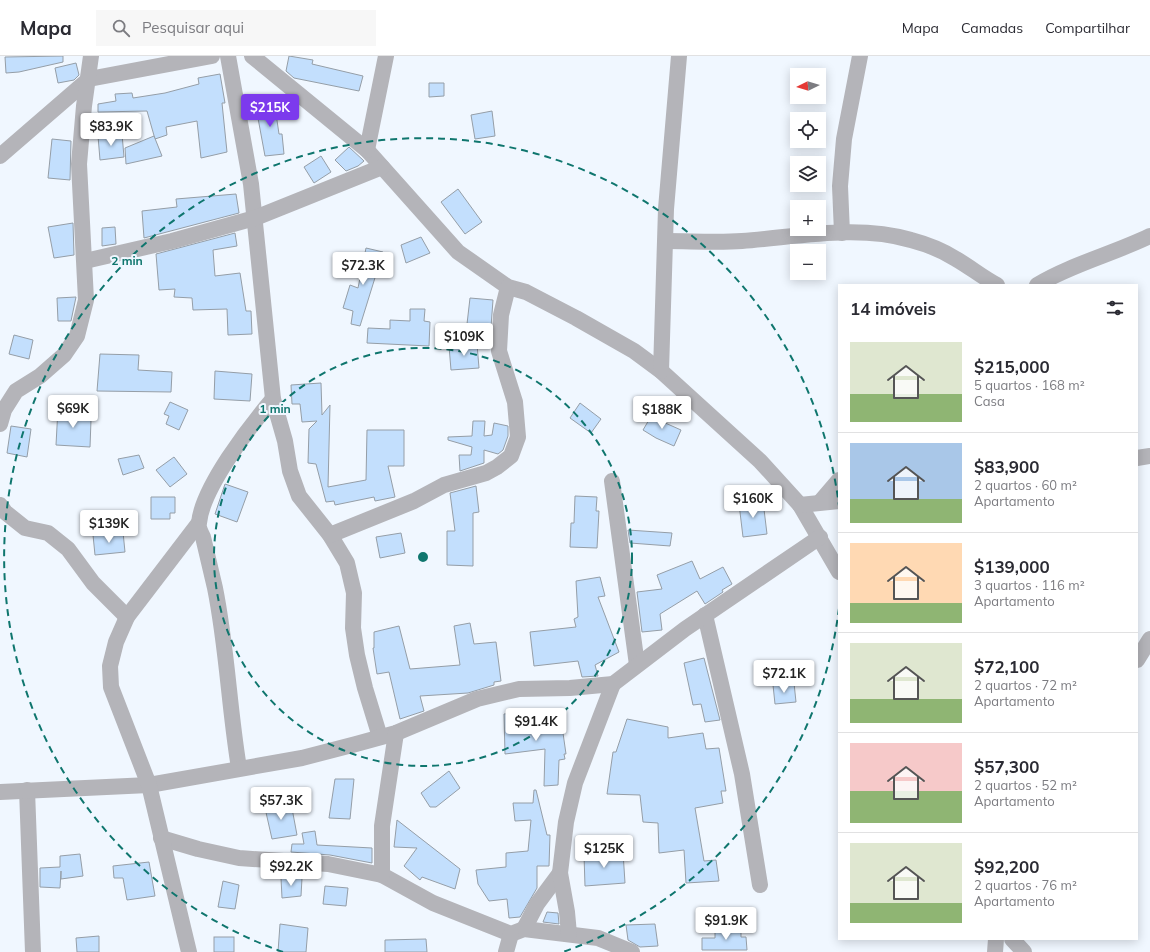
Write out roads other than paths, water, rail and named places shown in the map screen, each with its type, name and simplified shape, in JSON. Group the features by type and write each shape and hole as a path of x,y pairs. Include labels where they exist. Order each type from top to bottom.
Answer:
{"street":[{"path":"0,424 6,399 40,376 64,355 77,336 86,300 79,164 84,106 92,56"},
{"path":"0,156 89,78 212,56"},
{"path":"228,56 251,184 273,399 285,441 290,471 300,496 330,535 348,563 354,593 354,628 357,655 365,688 380,737"},
{"path":"252,56 367,150 458,252 508,287 526,292 576,318 634,351 661,371 760,461 800,504 838,570"},
{"path":"367,150 386,56"},
{"path":"661,371 666,209 679,56"},
{"path":"842,233 840,186 844,139 860,56"},
{"path":"85,261 172,241 255,218 382,167"},
{"path":"666,241 740,241 842,233 875,233 910,239 924,244 955,258 983,278 995,284"},
{"path":"1039,284 1051,277 1127,247 1150,236"},
{"path":"330,535 414,501 444,485 486,473 497,467 511,456 518,437 515,402 499,351 501,315 508,287"},
{"path":"189,952 149,785 111,687 110,666 116,642 127,617 198,524 202,508 210,490 239,441 273,399"},
{"path":"1138,458 1150,456"},
{"path":"612,481 637,665"},
{"path":"821,501 838,481"},
{"path":"800,504 821,501 838,501"},
{"path":"0,505 5,512 25,528 48,533 68,549 93,583 127,617"},
{"path":"198,524 215,587 239,768"},
{"path":"569,934 567,912 560,873 566,822 575,784 613,684 705,615 820,537"},
{"path":"705,615 742,774 760,885"},
{"path":"1138,658 1149,642"},
{"path":"0,792 149,785 302,758 396,733 442,712 484,697 519,689 570,688 613,684"},
{"path":"382,875 382,826 396,733"},
{"path":"27,790 33,952"},
{"path":"161,838 198,849 239,858 328,864 382,875 433,903 518,931 569,934 598,938 632,952"},
{"path":"506,952 518,931 560,873"},
{"path":"995,952 996,940"},
{"path":"1013,940 1024,952"}]}
